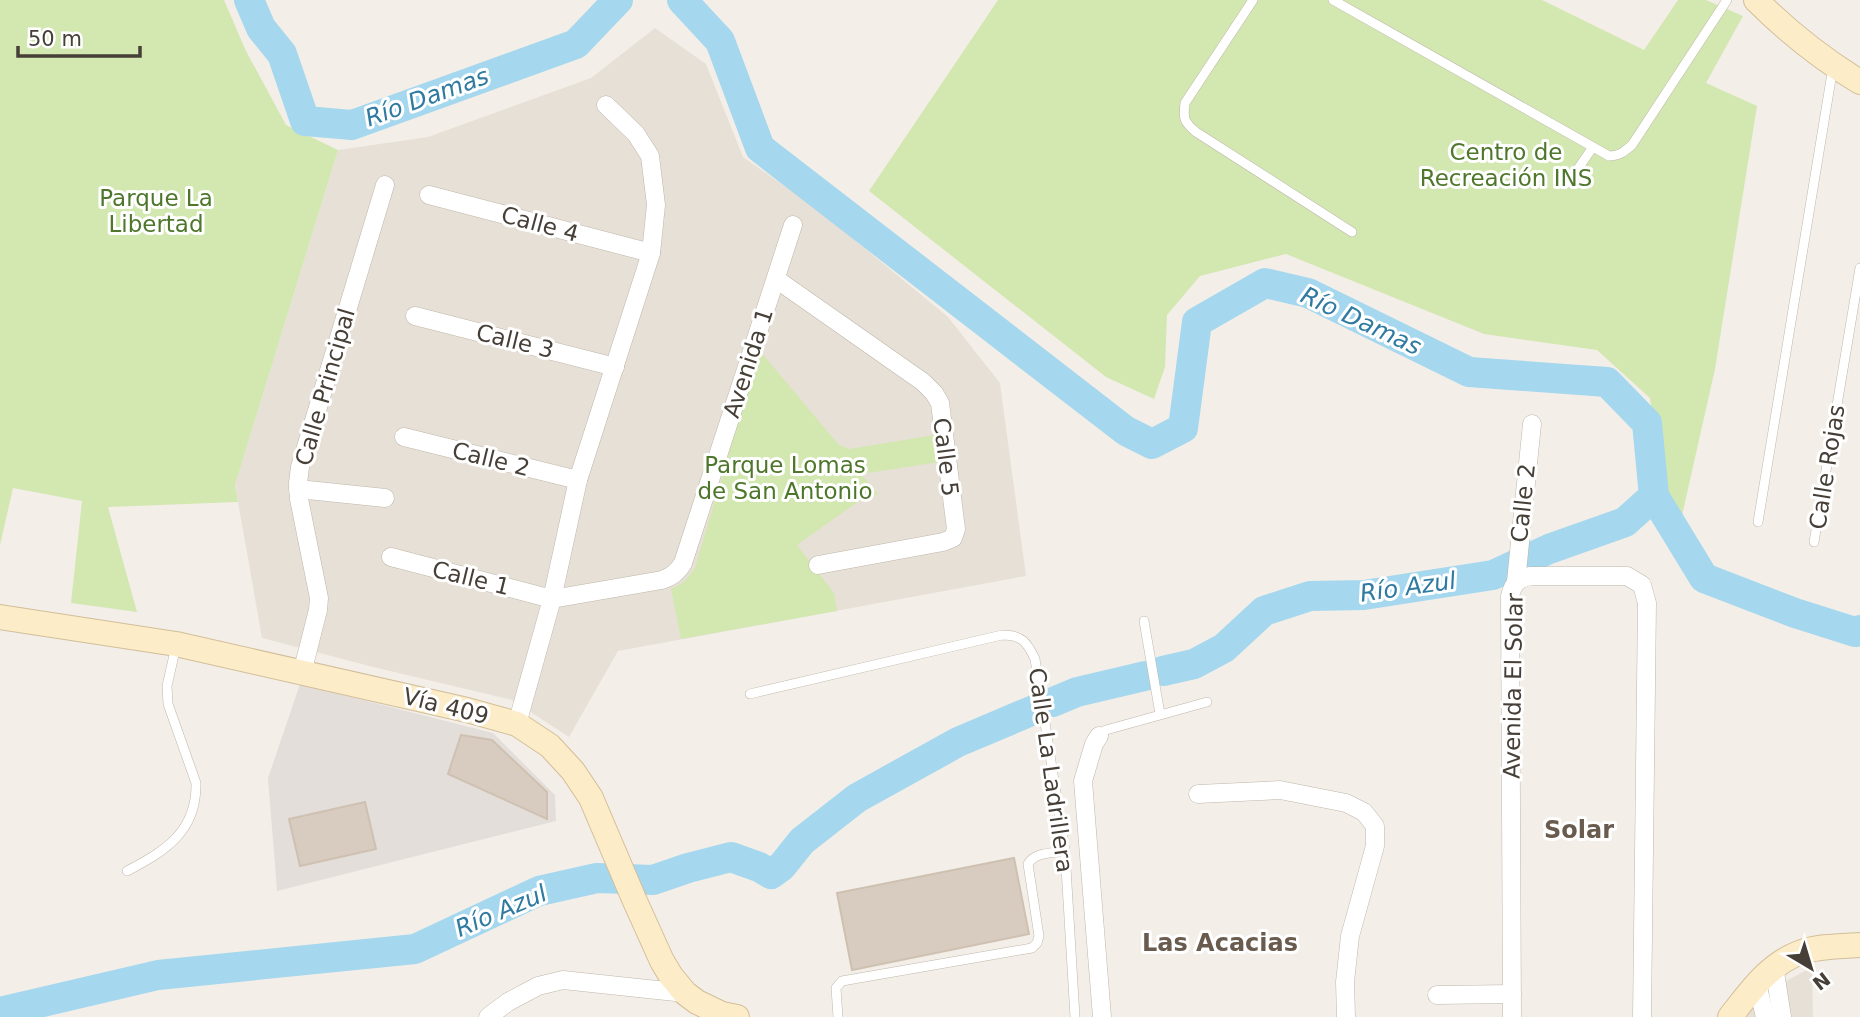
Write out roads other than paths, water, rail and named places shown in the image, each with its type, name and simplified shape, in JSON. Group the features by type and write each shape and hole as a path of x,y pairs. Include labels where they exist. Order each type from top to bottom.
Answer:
{"street":[{"path":"1756,0 1833,65 1860,82"},
{"path":"517,724 552,598 578,480 651,253 656,205 650,156 636,134 606,105"},
{"name":"Calle Principal","path":"302,673 319,598 299,499 300,467 385,185"},
{"name":"Calle 4","path":"429,195 651,253"},
{"name":"Avenida 1","path":"552,598 662,580 678,571 683,563 793,225"},
{"name":"Calle 5","path":"776,279 923,382 940,403 956,529 953,538 818,565"},
{"name":"Calle 3","path":"415,316 615,366"},
{"name":"Calle 2","path":"1516,578 1532,424"},
{"name":"Calle 2","path":"404,437 578,480"},
{"path":"298,489 385,498"},
{"name":"Calle 1","path":"391,557 552,598"},
{"name":"Avenida El Solar","path":"1512,1017 1512,588 1516,578 1531,576 1627,576 1642,585 1647,603 1642,1017"},
{"name":"Vía 409","path":"0,617 176,644 467,710 517,724 550,746 573,771 591,798 662,961 685,993 708,1007 737,1017"},
{"path":"1099,736 1083,781 1102,1017"},
{"path":"1198,794 1280,790 1346,803 1364,812 1375,826 1375,846 1350,936 1345,982 1346,1017"},
{"path":"1730,1017 1765,974 1800,952 1860,945"},
{"path":"1765,974 1765,1017"},
{"path":"1765,974 1782,1017"},
{"path":"488,1017 508,1002 538,986 563,980 685,993"},
{"path":"1437,995 1511,995"}],"lane":[{"path":"1253,0 1185,103 1183,117 1196,132 1352,232"},
{"path":"1334,0 1609,156 1623,153 1632,145 1727,0"},
{"path":"1758,522 1833,65"},
{"path":"1568,183 1594,147"},
{"name":"Calle Rojas","path":"1814,542 1860,268"},
{"path":"1144,621 1160,714"},
{"name":"Calle La Ladrillera","path":"750,694 1002,635 1014,635 1029,646 1035,659 1065,850 1075,1017"},
{"path":"127,871 172,844 185,828 197,795 197,783 169,704 167,686 176,644"},
{"path":"1099,736 1106,730 1207,702"},
{"path":"838,1017 836,988 842,981 1032,948 1039,936 1028,864 1037,855 1065,850"}],"waterway":[{"name":"Río Damas","path":"249,0 261,28 282,54 305,121 352,125 576,44 618,0"},
{"name":"Río Damas","path":"682,0 720,41 760,148 1126,431 1152,444 1183,428 1197,322 1265,283 1308,293 1469,372 1607,382 1647,423 1654,496 1704,578 1795,613 1855,632 1860,630"},
{"name":"Río Azul","path":"1163,671 1194,664 1224,648 1264,611 1310,596 1364,595 1493,575 1549,549 1625,522 1654,496"},
{"name":"Río Azul","path":"1053,702 1077,692 1145,676"},
{"name":"Río Azul","path":"0,1012 158,975 415,949 539,891 597,878 653,880 731,857 771,874 782,866 802,841 857,798 958,742 1036,709"}],"district":[{"name":"Solar","path":"1579,830"},
{"name":"Las Acacias","path":"1220,943"}],"park label":[{"name":"Centro de Recreación INS","path":"1506,165"},
{"name":"Parque La Libertad","path":"156,211"},
{"name":"Parque Lomas de San Antonio","path":"785,478"}]}
